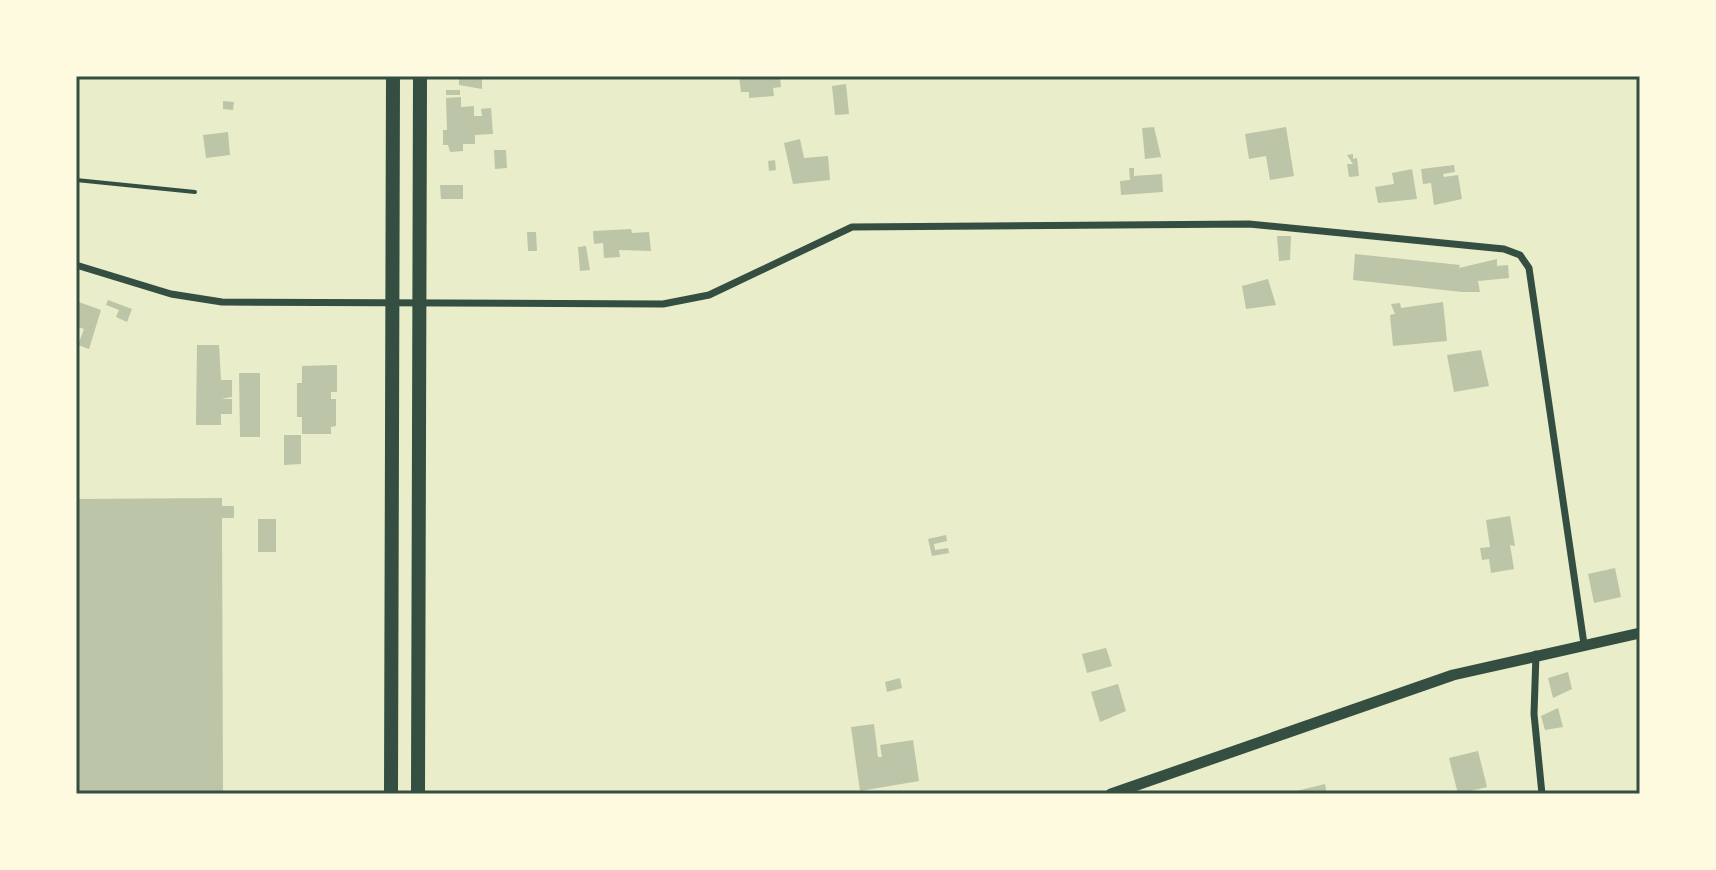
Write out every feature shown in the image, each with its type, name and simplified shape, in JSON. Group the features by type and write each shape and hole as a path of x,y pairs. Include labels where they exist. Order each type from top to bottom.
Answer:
{"highway":[{"path":"391,794 393,76"},
{"path":"418,794 420,76"}],"main road":[{"path":"1111,794 1377,699 1536,654 1640,633"}],"street":[{"path":"76,265 171,294 222,302 663,304 709,295 852,227 1249,224 1504,249 1520,255 1529,268 1584,644"},
{"path":"1536,654 1534,714 1542,794"}],"lane":[{"path":"76,180 195,192"}],"building":[{"path":"459,76 482,76 482,89 459,85"},
{"path":"739,76 780,76 781,87 773,88 774,96 749,98 749,92 741,92"},
{"path":"846,84 849,114 835,115 832,86"},
{"path":"446,90 460,90 460,95 446,95"},
{"path":"461,97 461,107 474,106 474,116 482,116 481,109 491,108 493,134 475,135 475,144 463,144 463,151 450,152 448,145 443,145 443,130 447,130 446,98"},
{"path":"223,101 234,102 233,110 223,109"},
{"path":"1154,127 1161,157 1145,159 1142,128"},
{"path":"1286,127 1294,176 1270,180 1266,156 1249,159 1245,134"},
{"path":"228,132 230,155 206,158 203,135"},
{"path":"800,139 804,158 828,156 830,180 793,184 784,143"},
{"path":"494,150 506,150 507,168 495,169"},
{"path":"1353,154 1353,159 1357,158 1359,176 1349,177 1347,164 1353,164 1347,155"},
{"path":"775,160 776,170 769,171 768,161"},
{"path":"1454,165 1455,172 1443,174 1444,177 1458,175 1462,199 1434,205 1431,183 1423,184 1421,169"},
{"path":"1129,168 1134,168 1134,176 1162,174 1163,192 1121,195 1120,181 1130,180"},
{"path":"1412,169 1417,199 1378,203 1375,187 1394,184 1392,173"},
{"path":"440,185 463,185 463,199 441,199"},
{"path":"631,229 632,233 649,232 651,251 619,250 620,257 604,258 603,243 594,244 593,231"},
{"path":"527,232 536,232 537,251 528,251"},
{"path":"1277,236 1291,236 1290,260 1279,261"},
{"path":"586,246 590,270 580,271 578,247"},
{"path":"1355,254 1460,265 1459,268 1497,259 1497,266 1508,265 1509,278 1478,281 1480,292 1353,280"},
{"path":"1268,279 1276,305 1246,309 1242,286"},
{"path":"108,300 132,309 127,322 116,317 119,310 106,305"},
{"path":"76,301 101,310 89,349 78,345 84,329 76,326"},
{"path":"1443,302 1447,341 1393,346 1390,315 1395,314 1391,304 1400,303 1401,308"},
{"path":"197,345 219,345 221,380 232,380 232,397 221,399 232,399 232,414 221,414 221,425 196,425"},
{"path":"1481,350 1489,386 1454,392 1447,355"},
{"path":"337,365 337,392 331,392 331,399 336,399 336,426 331,427 331,434 302,434 302,417 297,417 297,383 302,383 302,366"},
{"path":"239,373 260,373 260,437 240,437"},
{"path":"284,435 301,435 301,464 284,465"},
{"path":"222,498 222,506 234,506 234,518 222,518 223,794 76,794 76,499"},
{"path":"1510,516 1515,546 1510,545 1514,569 1491,573 1489,559 1482,560 1480,548 1490,547 1486,520"},
{"path":"258,519 276,519 276,552 258,552"},
{"path":"946,535 947,541 934,544 935,550 948,548 949,553 932,556 928,539"},
{"path":"1615,568 1621,597 1594,603 1588,574"},
{"path":"1106,648 1112,666 1087,673 1082,654"},
{"path":"1568,672 1572,689 1553,698 1548,678"},
{"path":"900,678 902,688 887,692 885,682"},
{"path":"1118,684 1126,711 1100,722 1091,692"},
{"path":"1558,708 1563,727 1545,730 1541,716"},
{"path":"874,724 878,757 882,757 880,745 913,740 919,781 860,791 851,727"},
{"path":"1478,751 1487,787 1458,794 1449,758"},
{"path":"1325,784 1327,794 1288,794 1288,793"}]}
